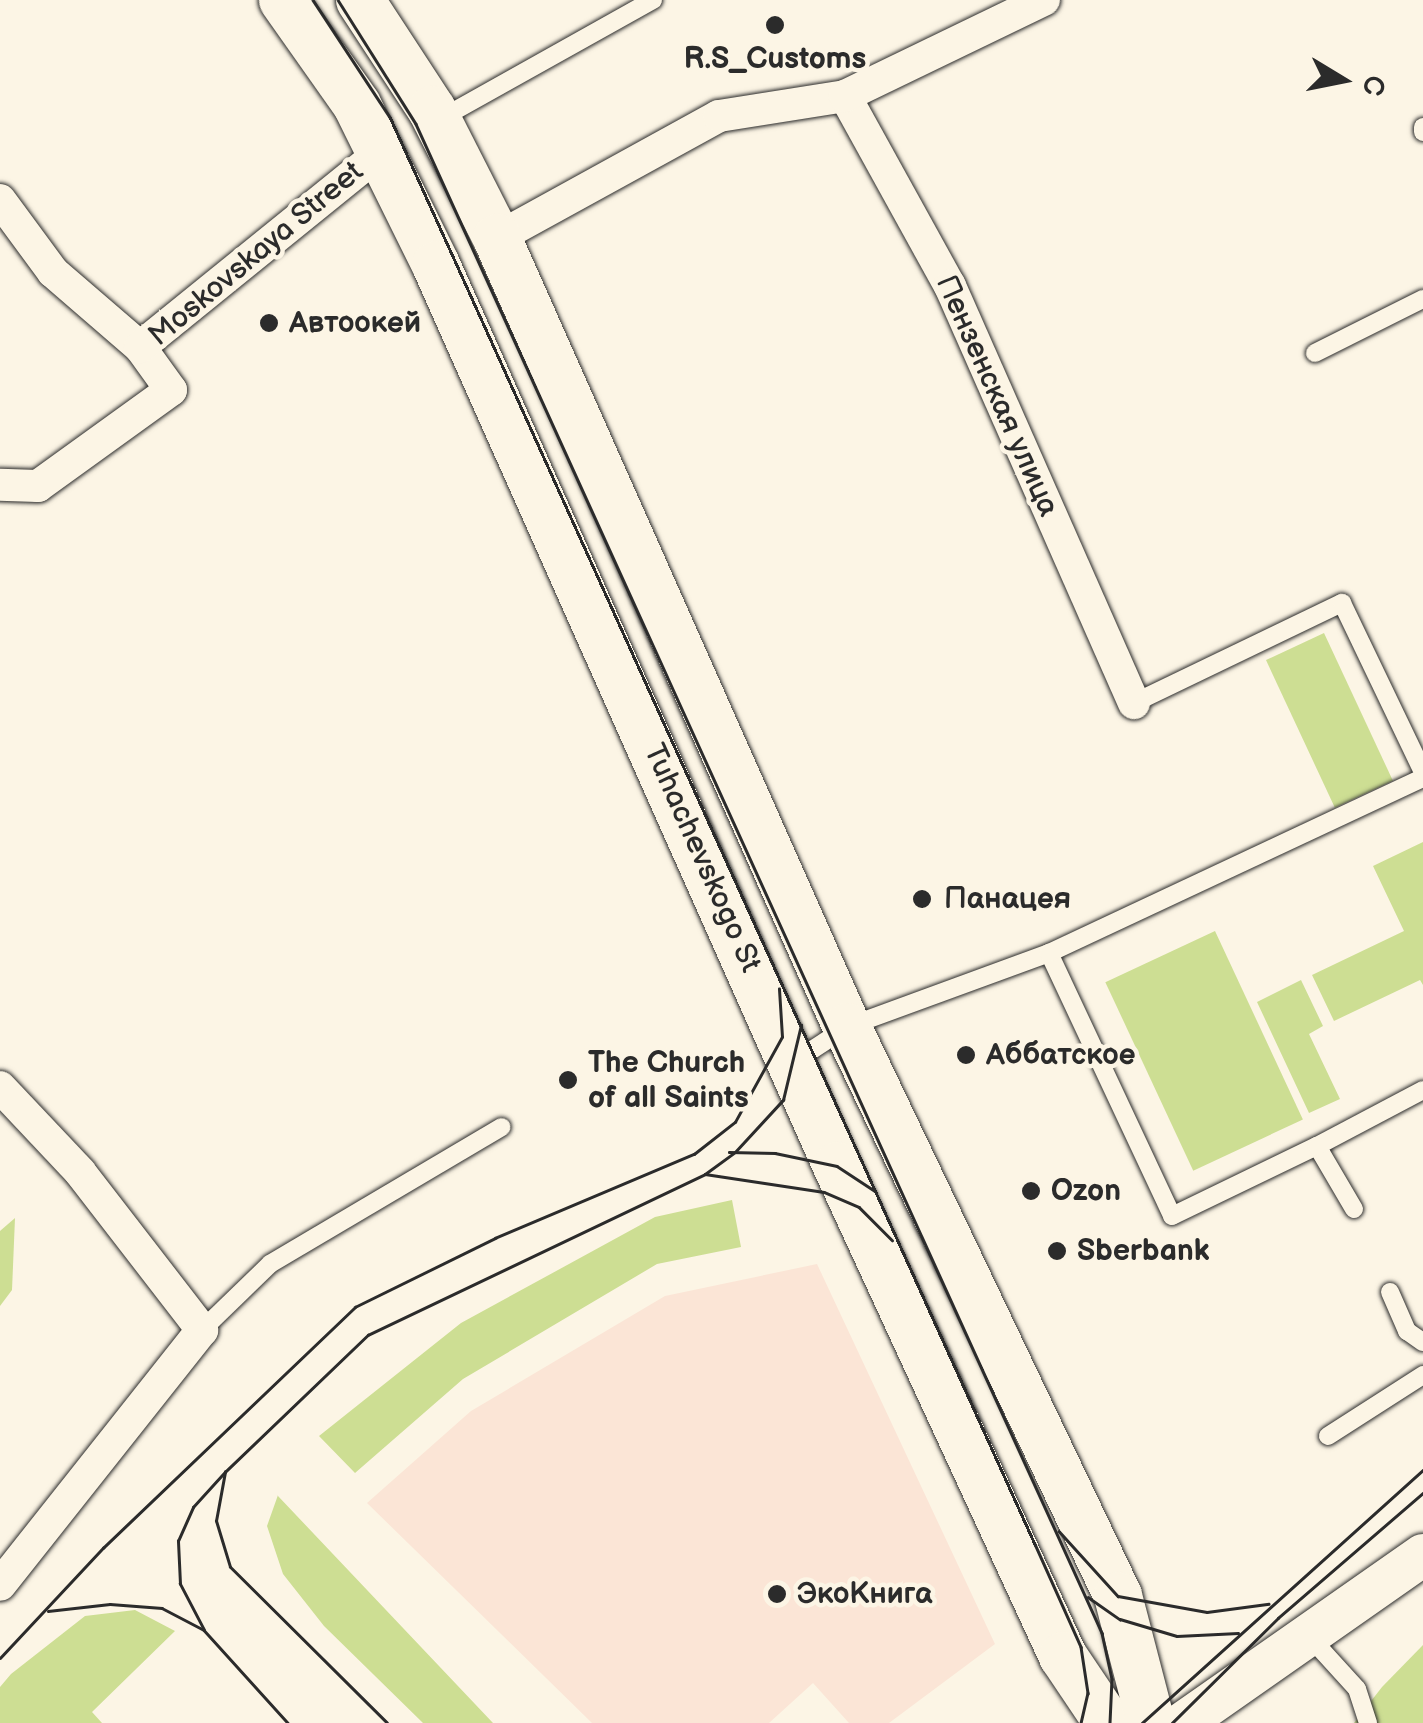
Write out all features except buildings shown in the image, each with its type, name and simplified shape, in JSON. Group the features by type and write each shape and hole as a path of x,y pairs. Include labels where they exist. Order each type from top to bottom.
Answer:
{"main road":[{"name":"Tuhachevskogo St","path":"282,0 337,74 381,152 1063,1656 1108,1723"},
{"path":"360,0 437,120 497,238 847,1027 1118,1596 1151,1723"}],"street":[{"path":"497,238 719,116 845,96 1044,0"},
{"name":"Пензенская улица","path":"845,96 950,286 1134,703"},
{"name":"Moskovskaya Street","path":"0,485 38,486 171,390 140,347 381,152"},
{"path":"0,200 53,272 140,347"},
{"path":"0,1087 80,1172 202,1330 0,1584"},
{"path":"1182,1723 1423,1555"}],"lane":[{"path":"437,120 653,0"},
{"path":"1316,353 1423,300"},
{"path":"792,1063 847,1027 1049,953 1423,775 1342,603 1134,703"},
{"path":"1049,953 1172,1216 1423,1090"},
{"path":"202,1330 270,1264 502,1127"},
{"path":"1317,1146 1354,1208"},
{"path":"1390,1292 1407,1331 1423,1342"},
{"path":"1328,1436 1423,1374"},
{"path":"1306,1634 1357,1688 1368,1723"}],"shaded area":[{"path":"817,1264 995,1644 889,1723 849,1723 813,1683 769,1723 592,1723 367,1503 471,1411 665,1296"}],"green space":[{"path":"1324,633 1393,781 1335,808 1266,660"},
{"path":"1423,842 1423,985 1420,980 1334,1021 1312,975 1404,931 1373,866"},
{"path":"1215,931 1303,1120 1193,1171 1105,982"},
{"path":"1301,980 1323,1026 1309,1034 1340,1099 1309,1113 1257,1002"},
{"path":"732,1200 741,1247 657,1264 463,1379 355,1473 319,1436 461,1323 655,1217"},
{"path":"15,1218 12,1290 0,1306 0,1231"},
{"path":"278,1495 493,1723 423,1723 324,1626 283,1574 267,1526"},
{"path":"135,1610 175,1631 92,1712 102,1723 0,1723 0,1687 11,1674 85,1616"},
{"path":"1423,1645 1423,1723 1354,1723 1382,1687"}],"tram line":[{"path":"313,0 390,117 1081,1647 1088,1693 1081,1723"},
{"path":"338,0 416,124 1102,1633 1112,1679 1110,1723"},
{"path":"0,1658 103,1548 355,1307 495,1238 694,1154 735,1122 782,1037 779,989"},
{"path":"387,1723 230,1567 216,1521 225,1472 368,1335 705,1174 735,1152 783,1100 801,1025"},
{"path":"729,1152 775,1153 837,1166 875,1191"},
{"path":"705,1174 824,1192 859,1207 892,1240"},
{"path":"1142,1723 1423,1470"},
{"path":"204,1630 180,1584 178,1541 193,1507 225,1472"},
{"path":"1172,1723 1278,1618 1423,1493"},
{"path":"1059,1531 1118,1596 1207,1612 1268,1604"},
{"path":"1088,1597 1120,1619 1177,1636 1238,1633"},
{"path":"48,1611 110,1604 162,1608 204,1630 288,1723"}],"place":[{"name":"R.S_Customs","path":"775,25"},
{"name":"Автоокей","path":"269,323"},
{"name":"Панацея","path":"922,899"},
{"name":"Аббатское","path":"966,1055"},
{"name":"The Church of all Saints","path":"568,1080"},
{"name":"Ozon","path":"1031,1191"},
{"name":"Sberbank","path":"1057,1251"},
{"name":"ЭкоКнига","path":"777,1594"}]}
